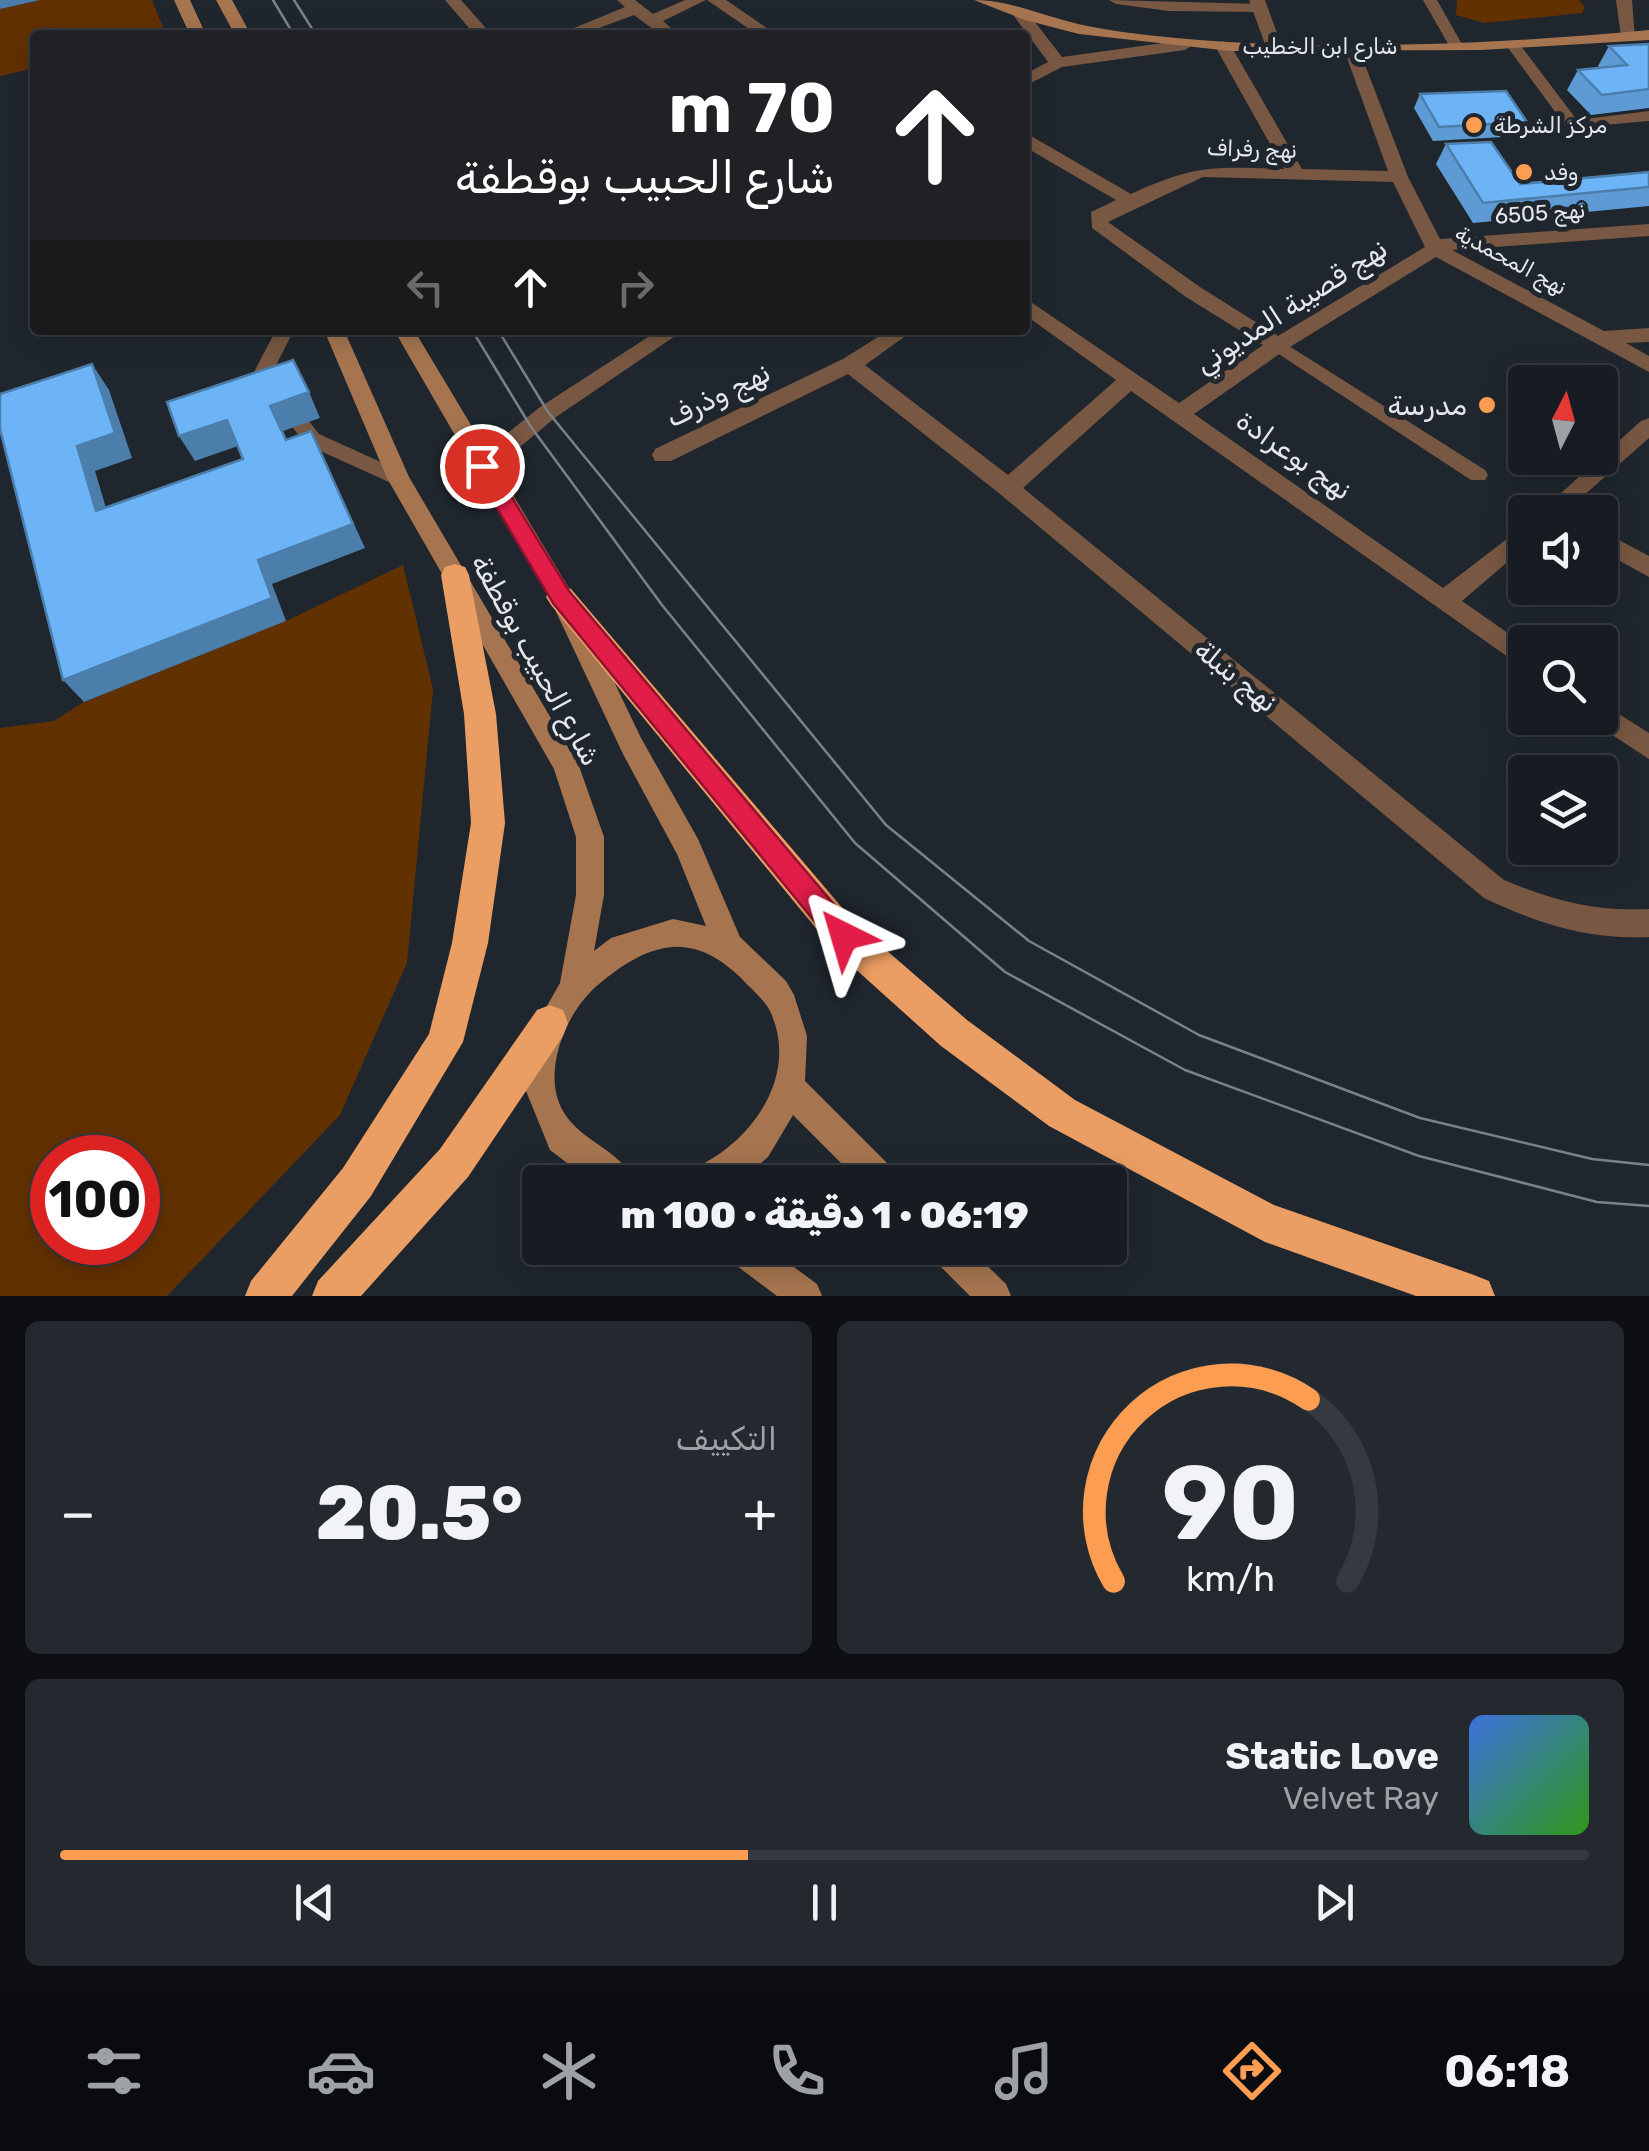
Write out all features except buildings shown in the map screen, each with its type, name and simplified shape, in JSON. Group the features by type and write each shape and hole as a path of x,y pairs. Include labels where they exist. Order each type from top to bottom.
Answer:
{"highway":[{"path":"266,1296 356,1182 445,1042 470,944 488,823 480,714 455,575"},
{"path":"561,597 844,936 954,1032 1062,1114 1264,1222 1474,1296"},
{"path":"333,1296 454,1164 550,1023"}],"main road":[{"path":"182,0 196,30"},
{"path":"224,0 240,30"},
{"name":"شارع ابن الخطيب","path":"982,0 1022,16 1099,34 1223,46 1513,45 1649,35"},
{"name":"شارع الحبيب بوقطفة","path":"336,335 398,478 566,766 590,837 590,895 574,982"},
{"name":"شارع الحبيب بوقطفة","path":"407,335 561,597 632,746 688,848 729,946"},
{"path":"585,1165 560,1140 543,1103 540,1062 550,1023 574,982 601,958 632,942 665,935 698,936 729,946 762,970 784,1004 794,1044 790,1089 772,1126 745,1158 732,1165"},
{"path":"790,1089 865,1165"},
{"path":"763,1265 804,1296"},
{"path":"963,1265 994,1296"}],"street":[{"path":"453,0 480,30"},
{"path":"653,20 698,0"},
{"path":"715,0 761,30"},
{"path":"1629,37 1625,0 1649,8"},
{"path":"576,30 631,4 665,30"},
{"path":"1258,4 1274,48"},
{"path":"1022,16 1058,63"},
{"name":"شارع ابن الخطيب","path":"1030,77 1058,63 1185,44"},
{"path":"1223,46 1297,176"},
{"name":"نهج المحمدية","path":"1351,48 1399,177 1435,247 1649,365"},
{"path":"1030,143 1129,200"},
{"name":"نهج رفراف","path":"1278,345 1192,292 1100,224 1098,216 1191,173 1399,177"},
{"name":"نهج 6505","path":"1435,247 1649,230"},
{"name":"نهج قصيبة المديوني","path":"1179,414 1278,345 1435,247"},
{"name":"نهج بوعرادة","path":"1030,308 1508,647"},
{"path":"482,466 573,394 666,335"},
{"name":"نهج وذرف","path":"664,455 850,364 896,335"},
{"path":"1605,338 1649,335"},
{"name":"نهج بنبلة","path":"850,364 1008,488 1494,889 1561,919 1617,926 1649,923"},
{"path":"1008,488 1132,378"},
{"path":"1573,495 1649,426"},
{"path":"1445,601 1508,548"},
{"path":"1618,550 1649,568"},
{"path":"1618,726 1649,748"}],"lane":[{"path":"1116,0 1169,7 1258,4"},
{"path":"1430,0 1456,46"},
{"path":"1513,45 1573,125 1649,116"},
{"path":"280,394 263,372 282,335"},
{"path":"1278,345 1478,476"},
{"path":"301,424 312,439 398,478"}],"shaded area":[{"path":"40,0 152,0 164,30 30,30 30,69 0,76 0,9"},
{"path":"1457,0 1579,0 1585,7 1582,13 1484,23 1456,15"},
{"path":"403,565 433,689 407,963 340,1115 167,1296 0,1296 0,728 54,721 84,702 286,621"}],"tram line":[{"path":"273,0 291,30"},
{"path":"294,0 313,30"},
{"path":"475,335 531,427 662,605 855,843 1005,972 1185,1070 1419,1156 1597,1202 1649,1206"},
{"path":"501,335 548,412 886,825 1029,941 1199,1035 1420,1118 1592,1159 1649,1165"}],"place":[{"name":"مركز الشرطة","path":"1474,125"},
{"name":"وفد","path":"1524,172"},
{"name":"مدرسة","path":"1487,405"}],"route":[{"path":"482,466 561,597 844,936"}]}
